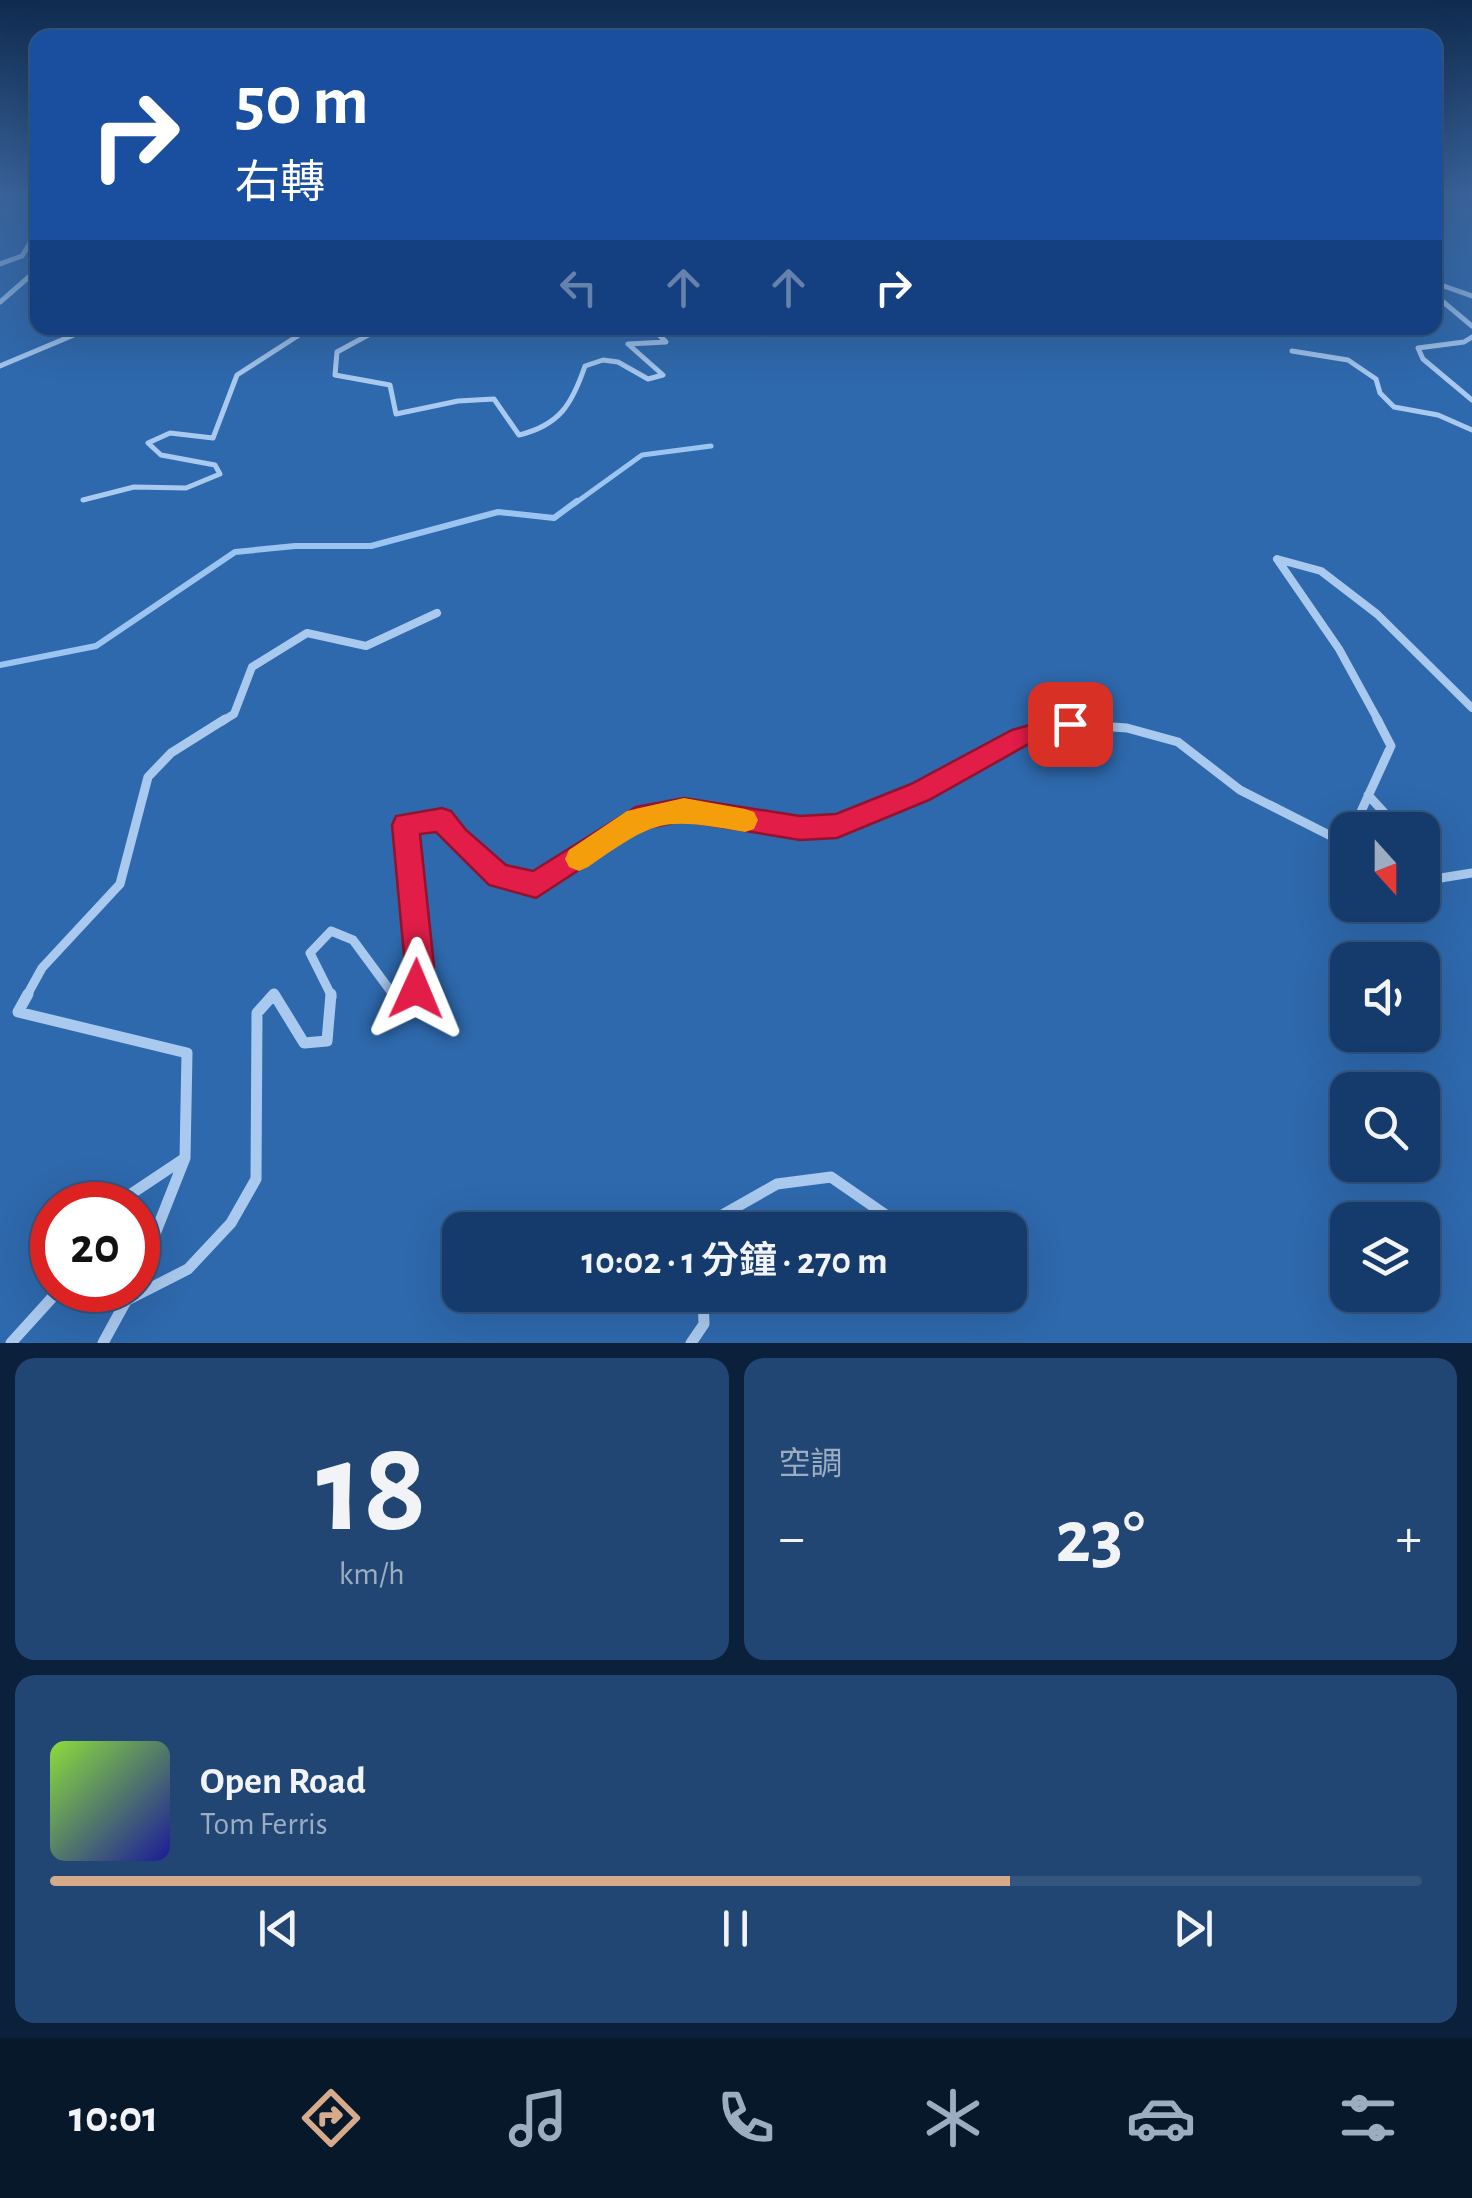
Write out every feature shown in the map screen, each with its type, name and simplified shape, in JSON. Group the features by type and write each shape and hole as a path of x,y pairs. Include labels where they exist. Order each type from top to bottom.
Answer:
{"lane":[{"path":"0,302 30,276"},
{"path":"1442,285 1472,296"},
{"path":"1442,299 1472,326"},
{"path":"0,366 74,335"},
{"path":"84,500 134,487 186,488 220,474 215,465 161,455 148,443 170,433 213,438 237,374 299,335"},
{"path":"369,335 337,352 335,375 390,385 396,414 442,407 470,396 494,400 519,434 544,430 560,420 571,404 585,366 602,358 620,360 648,379 663,375 628,344 666,342 659,335"},
{"path":"1472,337 1464,342 1418,348 1423,359 1472,400"},
{"path":"1292,351 1336,355 1348,360 1376,379 1380,393 1394,407 1438,415 1472,430"},
{"path":"160,1281 188,1268 230,1223 256,1179 257,1013 274,994 304,1043 328,1040 333,999 310,953 331,931 353,940 395,996 416,989 420,966 406,825 442,819 456,838 498,876 536,885 636,819 684,809 800,828 837,826 920,792 1020,737 1070,724 1127,728 1178,742 1240,790 1331,836 1358,816 1391,746 1358,680 1329,635 1293,592 1277,559 1321,571 1377,614 1472,708"},
{"path":"160,1222 185,1158 187,1054 18,1012 42,968 120,884 148,777 171,753 234,714 252,667 307,633 366,646 437,613"},
{"path":"1368,795 1384,812"},
{"path":"1440,878 1472,873"},
{"path":"149,1182 185,1158"},
{"path":"728,1212 778,1184 831,1176 882,1212"},
{"path":"10,1343 39,1312"},
{"path":"103,1343 121,1312"},
{"path":"690,1343 704,1324 704,1312"}],"shaded area":[{"path":"0,256 30,256 30,335 1442,335 1442,256 1472,256 1472,1343 0,1343"}],"waterway":[{"path":"574,504 642,455 711,446"},
{"path":"0,665 96,646 235,552 295,546 371,546 498,512 554,518 577,501"}],"slow traffic":[{"path":"579,859 636,819 684,809 745,820"}],"route":[{"path":"416,989 420,966 406,825 442,819 456,838 498,876 536,885 636,819 684,809 800,828 837,826 920,792 1020,737 1070,724"}]}
